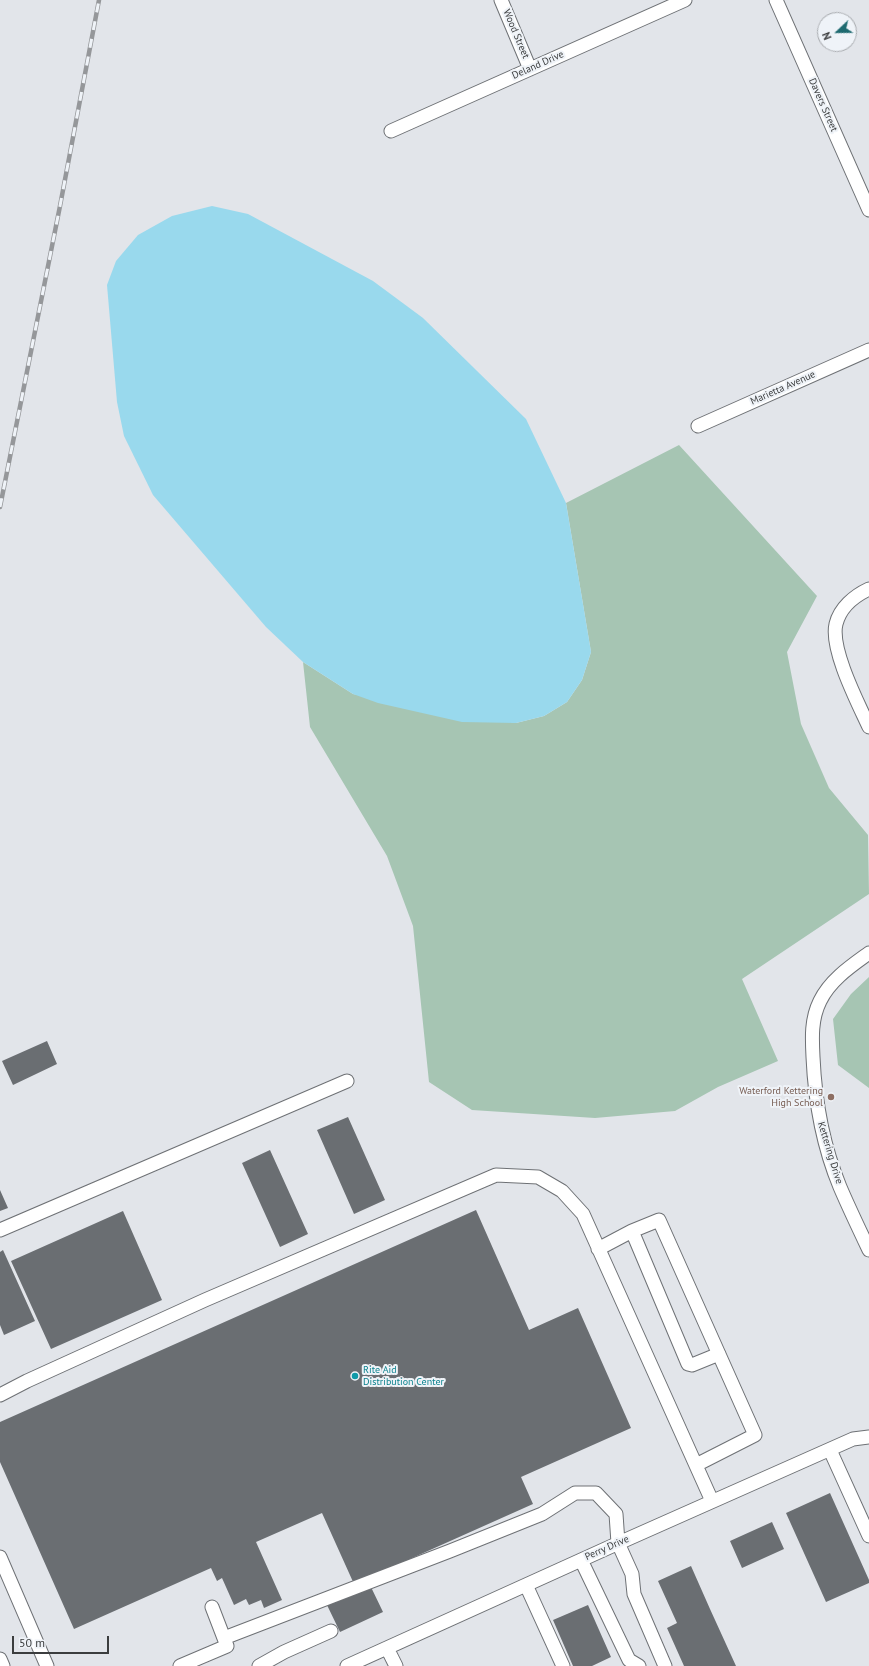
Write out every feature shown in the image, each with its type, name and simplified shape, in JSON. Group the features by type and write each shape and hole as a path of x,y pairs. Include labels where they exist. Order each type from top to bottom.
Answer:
{"street":[{"name":"Wood Street","path":"501,0 530,69"},
{"name":"Deland Drive","path":"391,131 685,0"},
{"name":"Davers Street","path":"776,0 869,210"},
{"name":"Marietta Avenue","path":"698,426 869,350"},
{"path":"869,589 844,606 836,625 837,642 843,669 869,726"},
{"name":"Kettering Drive","path":"869,953 840,975 828,987 820,1001 813,1020 812,1040 817,1103 822,1130 840,1187 869,1250"},
{"path":"0,1230 347,1081"},
{"path":"0,1395 27,1381 205,1300 496,1175 538,1177 562,1191 583,1214 712,1501"},
{"path":"598,1249 632,1231 658,1220 719,1354 755,1435 696,1465"},
{"path":"632,1231 688,1364 692,1365 719,1354"},
{"name":"Perry Drive","path":"347,1666 712,1501 854,1439 869,1437"},
{"path":"830,1450 869,1536"},
{"path":"224,1638 542,1514 575,1493 596,1493 616,1514 618,1543 632,1574 634,1594 665,1666"},
{"path":"0,1557 47,1666"},
{"path":"581,1560 629,1660 638,1666"},
{"path":"526,1585 563,1666"},
{"path":"180,1666 227,1646 212,1607"},
{"path":"259,1666 284,1652 331,1631"},
{"path":"387,1648 396,1666"},
{"path":"0,1659 3,1666"}],"green space":[{"path":"679,445 817,596 787,652 801,724 829,788 868,835 869,894 742,979 778,1061 718,1087 675,1111 595,1118 472,1110 429,1082 413,926 387,856 310,727 303,662 353,694 516,723 544,716 567,702 582,680 591,652 566,503"},
{"path":"869,977 869,1088 838,1065 833,1019 851,994"}],"water":[{"path":"212,206 248,214 373,281 423,318 526,419 566,503 591,652 582,680 567,702 544,716 516,723 462,722 378,703 353,694 303,662 266,627 153,495 124,436 117,402 107,285 116,261 138,235 172,216"}],"building":[{"path":"47,1041 57,1064 13,1085 2,1061"},
{"path":"348,1117 385,1200 354,1214 317,1130"},
{"path":"270,1150 308,1234 280,1247 242,1163"},
{"path":"0,1190 8,1208 0,1211"},
{"name":"Rite Aid Distribution Center","path":"476,1210 529,1330 578,1308 631,1428 521,1477 533,1504 354,1584 322,1513 256,1542 282,1600 264,1608 261,1600 249,1605 246,1599 234,1605 222,1578 217,1581 211,1568 74,1629 0,1462 0,1422"},
{"path":"123,1211 162,1300 51,1349 11,1261"},
{"path":"3,1250 35,1321 4,1335 0,1325 0,1252"},
{"path":"830,1493 869,1583 826,1602 786,1513"},
{"path":"772,1522 784,1549 742,1568 730,1541"},
{"path":"691,1566 736,1666 684,1666 667,1628 677,1623 658,1581"},
{"path":"370,1585 383,1612 340,1632 327,1605"},
{"path":"588,1605 611,1657 592,1666 573,1666 553,1620"}],"railway":[{"path":"0,507 60,206 99,0"}],"place":[{"name":"Waterford Kettering High School","path":"831,1097"},
{"name":"Rite Aid Distribution Center","path":"355,1376"}]}
